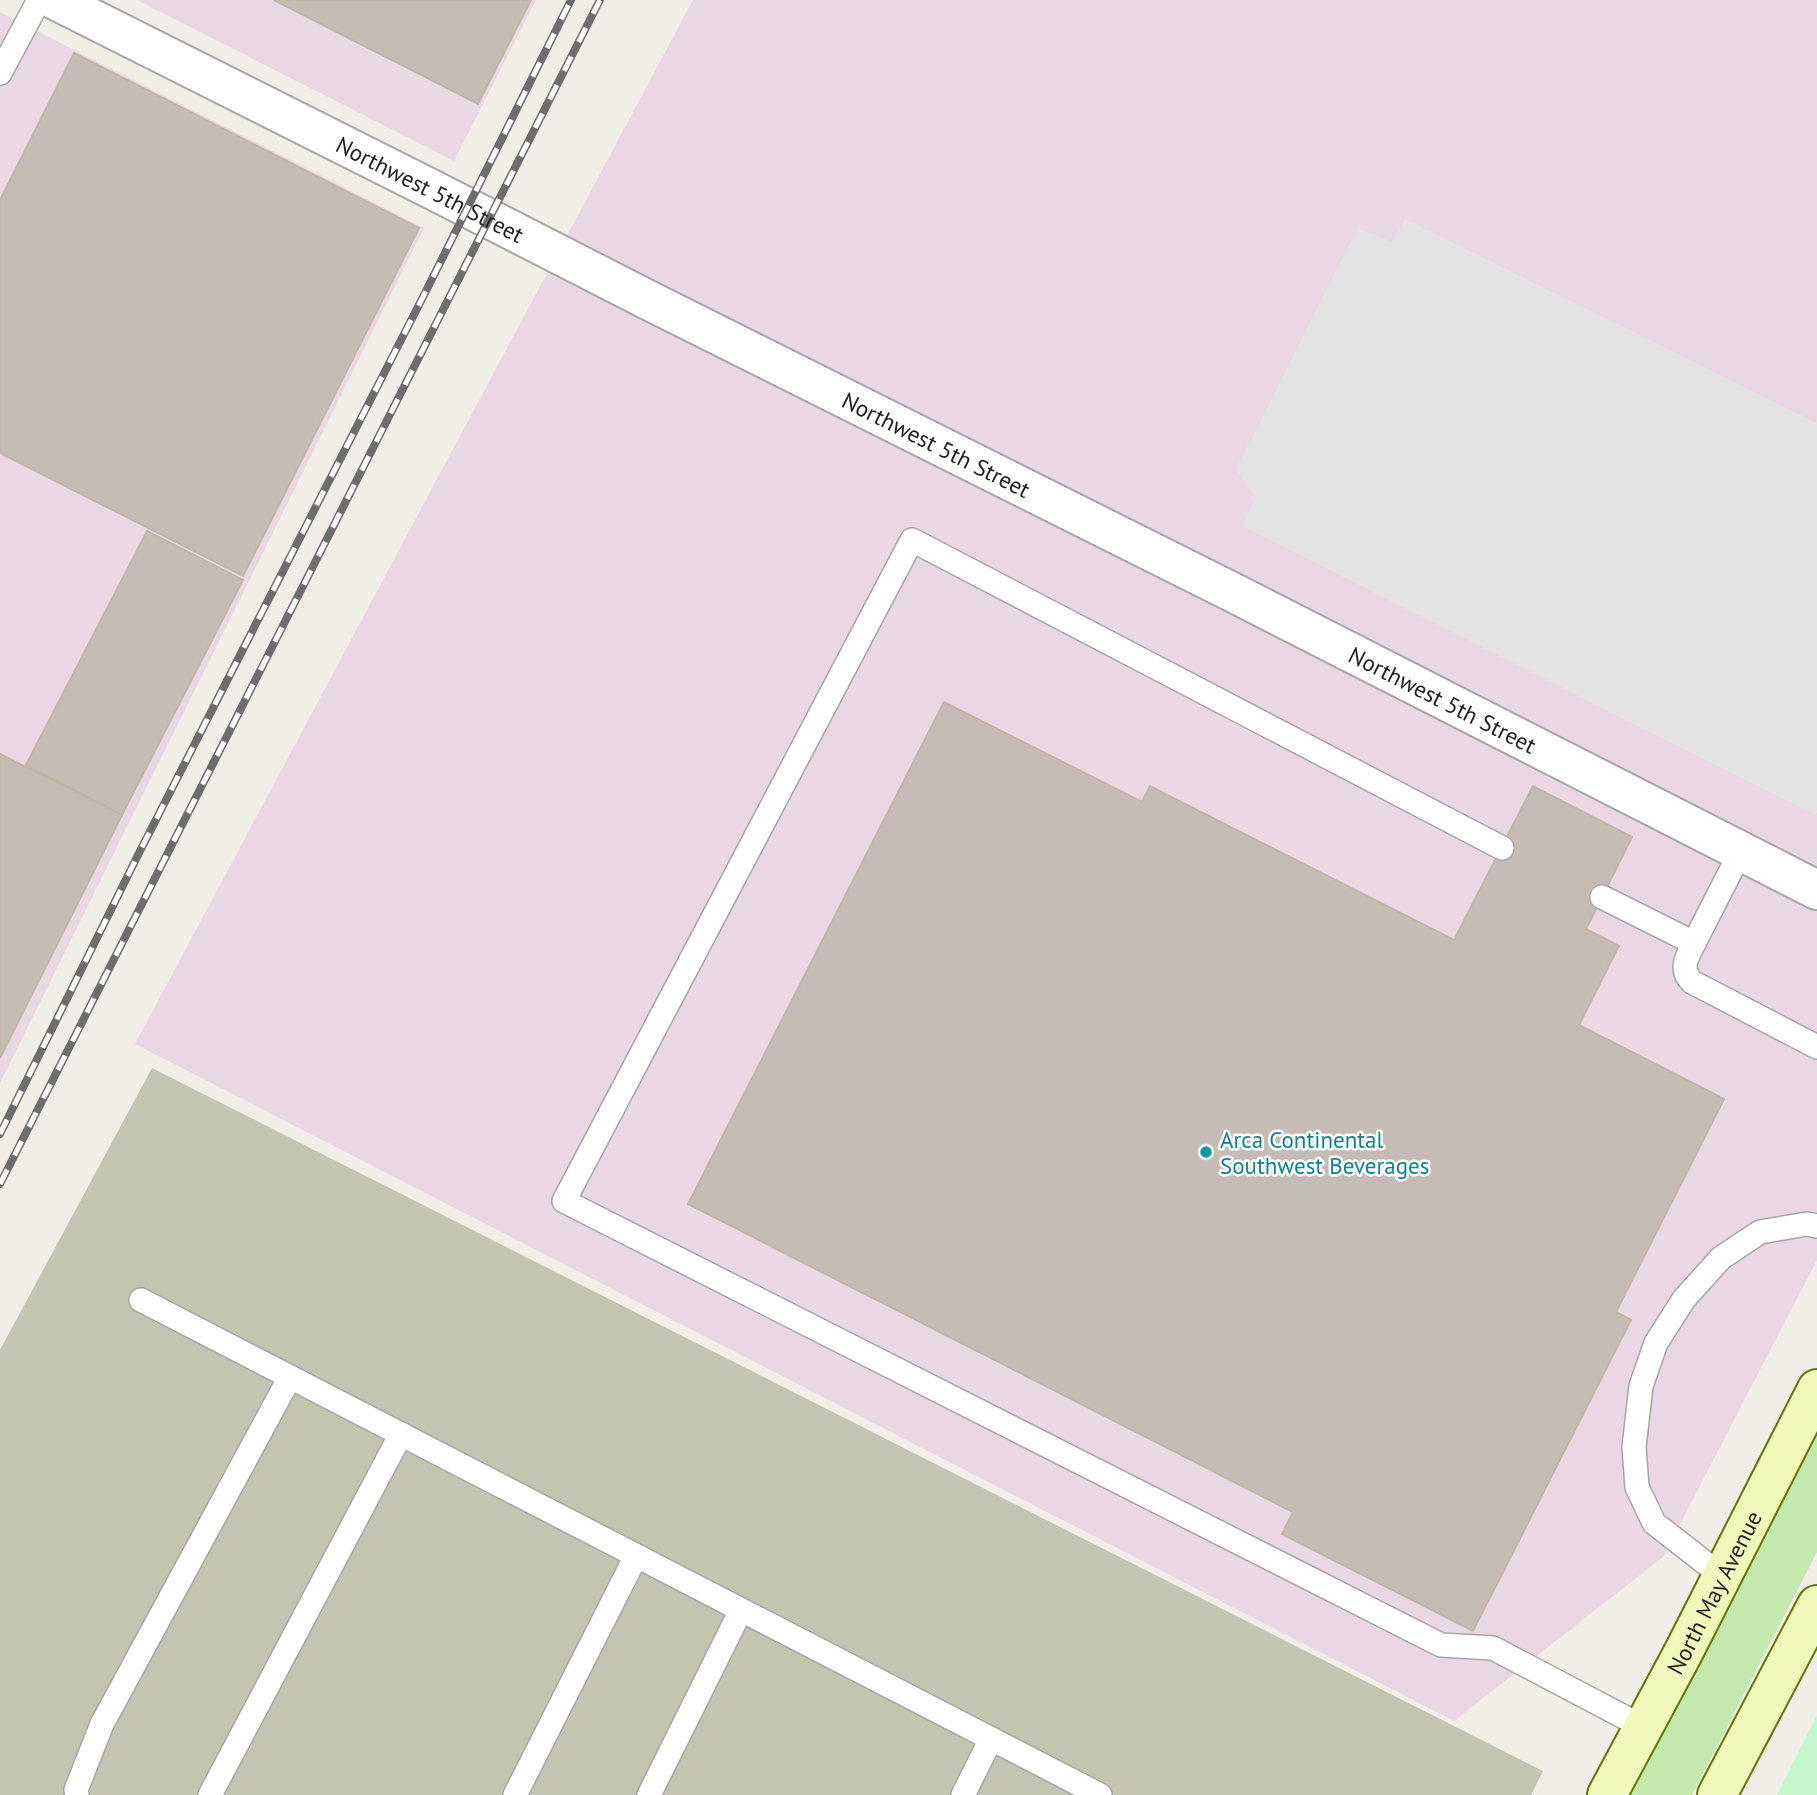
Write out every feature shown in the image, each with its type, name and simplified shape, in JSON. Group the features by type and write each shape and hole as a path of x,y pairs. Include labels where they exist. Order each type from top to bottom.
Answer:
{"main road":[{"name":"North May Avenue","path":"1607,1795 1817,1389"},
{"path":"1717,1795 1817,1605"}],"street":[{"name":"Northwest 5th Street","path":"55,0 660,307 1248,600 1817,890"}],"lane":[{"path":"0,73 39,0"},
{"path":"1502,848 912,540 564,1200 1441,1645 1493,1648 1643,1727"},
{"path":"1741,851 1686,959 1686,976 1692,982 1817,1047"},
{"path":"1602,897 1694,943"},
{"path":"1722,1576 1654,1524 1637,1487 1634,1447 1641,1386 1656,1343 1685,1299 1721,1258 1760,1232 1807,1224 1817,1226"},
{"path":"141,1300 1100,1795"},
{"path":"77,1795 76,1790 102,1724 290,1377"},
{"path":"210,1795 401,1434"},
{"path":"515,1795 636,1556"},
{"path":"649,1795 741,1610"},
{"path":"963,1795 991,1739"}],"shaded area":[{"path":"137,0 536,0 454,161"},
{"path":"693,0 1817,0 1817,1260 1663,1557 1454,1721 135,1044"},
{"path":"0,12 424,228 0,1083"},
{"path":"1405,219 1817,423 1815,815 1242,526 1256,498 1236,469 1358,228 1392,242"},
{"path":"152,1068 1543,1771 1531,1795 0,1795 0,1350"}],"green space":[{"path":"1817,1436 1817,1552 1692,1795 1631,1795"},
{"path":"1817,1715 1817,1795 1777,1795"}],"building":[{"path":"274,0 531,0 478,104"},
{"path":"74,53 419,228 243,576 0,453 0,200"},
{"path":"147,531 243,580 122,815 26,765"},
{"name":"Arca Continental Southwest Beverages","path":"944,702 1142,802 1150,786 1454,940 1533,786 1632,837 1586,929 1619,946 1579,1025 1724,1099 1616,1312 1631,1320 1473,1631 1282,1534 1293,1512 688,1204"},
{"path":"0,754 122,815 0,1058"}],"railway":[{"path":"0,1134 140,851 424,295 571,0"},
{"path":"0,1184 600,0"}],"place":[{"name":"Arca Continental Southwest Beverages","path":"1206,1152"}]}
